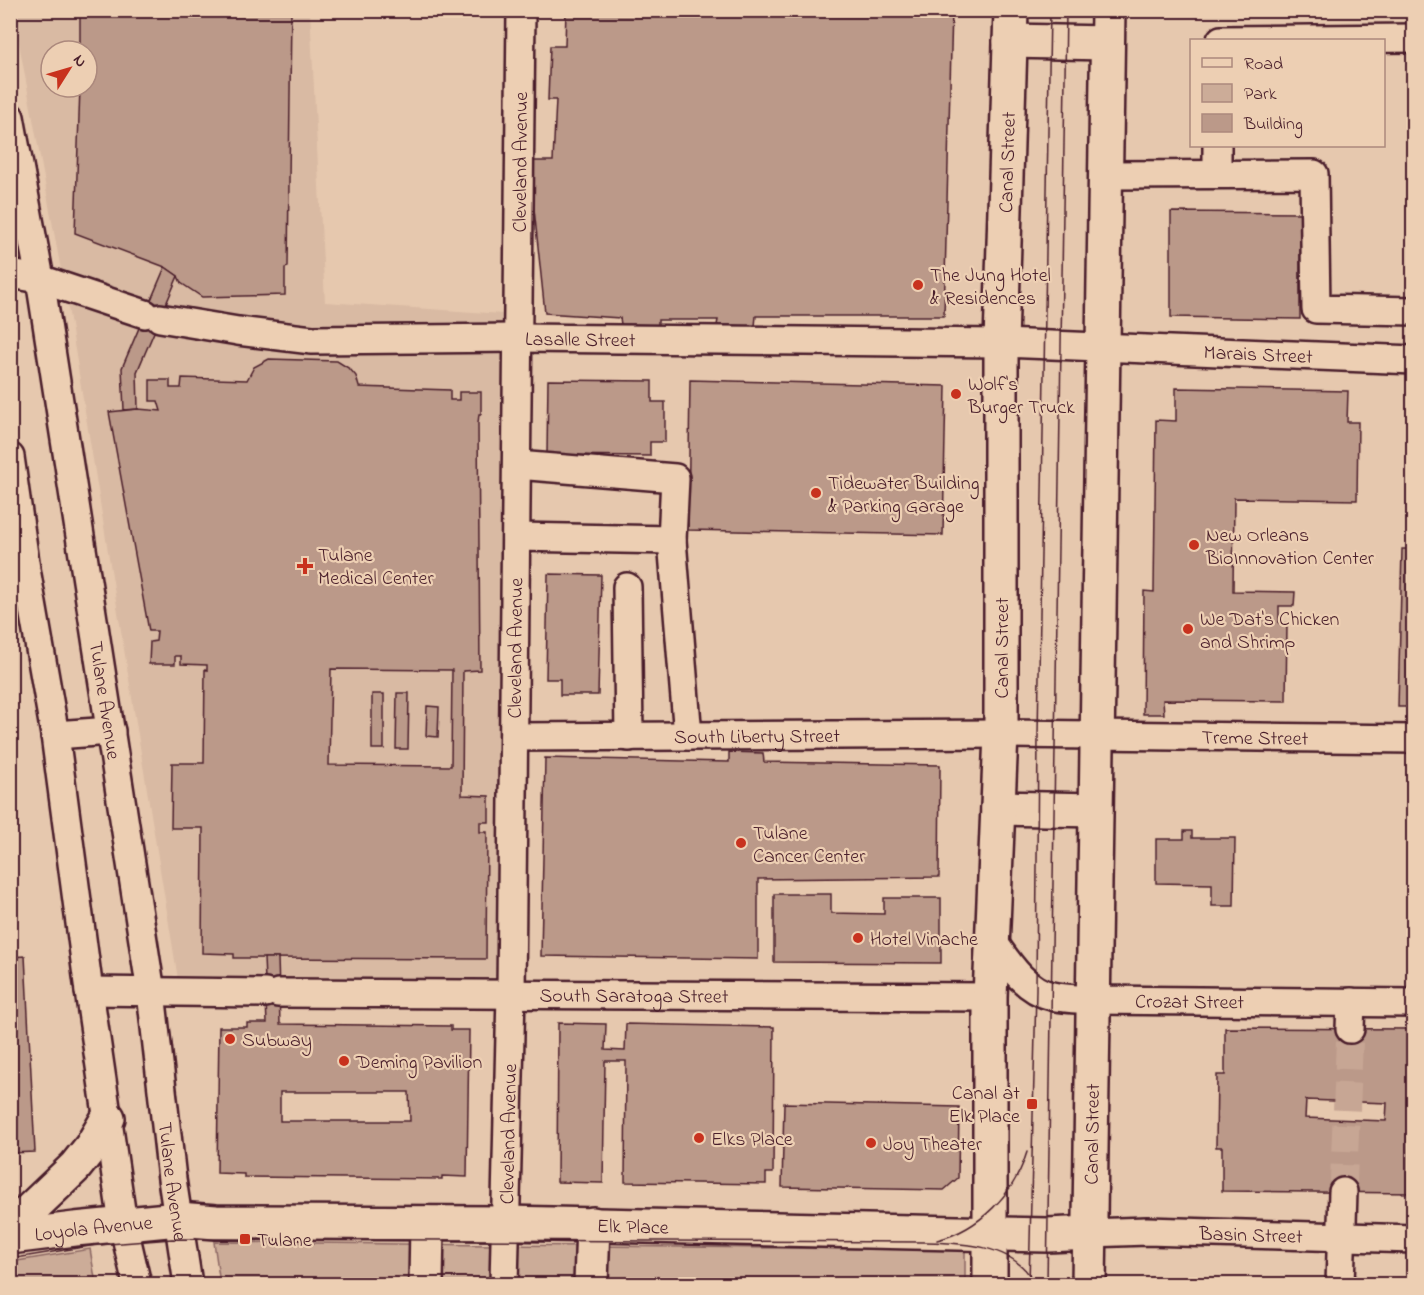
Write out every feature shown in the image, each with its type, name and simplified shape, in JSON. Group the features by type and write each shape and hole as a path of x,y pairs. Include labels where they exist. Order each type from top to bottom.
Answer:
{"main road":[{"name":"Canal Street","path":"1089,1284 1108,10"},
{"name":"Canal Street","path":"990,1284 990,997 1001,734 1001,343 1011,26"},
{"path":"1011,26 1107,43"},
{"path":"998,808 1096,810"},
{"path":"10,1229 75,1167 92,1147 108,1118"},
{"name":"Elk Place","path":"177,1219 216,1222 593,1224 1048,1235 1089,1233"},
{"name":"Loyola Avenue","path":"10,1237 177,1219"},
{"path":"426,1284 427,1223"},
{"path":"591,1284 593,1224"}],"street":[{"name":"Cleveland Avenue","path":"504,1284 511,993 521,10"},
{"path":"1317,39 1413,38"},
{"name":"Tulane Avenue","path":"10,117 40,279 151,992 177,1219 188,1284"},
{"path":"1217,147 1217,174"},
{"path":"1106,175 1314,174 1316,309 1413,310"},
{"name":"Lasalle Street","path":"10,274 40,279 152,316 238,331 312,340 518,338 1103,345"},
{"name":"Marais Street","path":"1103,345 1413,360"},
{"path":"10,457 18,572 56,735 89,991 123,1224 137,1284"},
{"path":"517,465 675,478 672,540 687,736"},
{"path":"516,537 672,540"},
{"path":"627,586 629,737"},
{"path":"56,735 111,731"},
{"name":"South Liberty Street","path":"513,737 1001,734 1098,736"},
{"name":"Treme Street","path":"1098,736 1413,739"},
{"name":"Crozat Street","path":"992,940 1014,971 1036,990 1051,996 1350,1015 1413,1003"},
{"name":"South Saratoga Street","path":"89,991 990,997"},
{"path":"1340,1284 1343,1192"},
{"name":"Basin Street","path":"1089,1233 1147,1231 1413,1239"}],"shaded area":[{"name":"Tulane Medical Center","path":"13,11 310,11 325,302 503,314 495,983 178,979 69,313"}],"green space":[{"path":"214,1242 965,1250 965,1284 220,1284"},
{"path":"90,1249 96,1284 11,1284 11,1262"}],"building":[{"path":"80,10 291,10 288,267 285,268 285,295 202,297 181,283 178,276 165,267 75,233 80,99 99,99 99,39 80,39"},
{"path":"566,10 952,10 944,316 756,316 755,326 717,325 718,320 658,320 658,325 621,324 620,318 545,313 529,161 553,161 556,100 548,100 550,46 565,46"},
{"path":"1171,212 1300,213 1300,319 1171,317"},
{"path":"165,267 178,276 137,372 138,409 124,410 122,368"},
{"name":"Tulane Medical Center","path":"269,359 337,361 356,376 359,387 450,390 450,400 459,400 459,392 481,392 481,414 479,414 478,423 480,670 463,671 462,795 489,796 489,822 480,822 480,832 487,832 486,959 234,958 234,954 202,953 203,828 171,828 172,763 204,763 205,669 207,670 207,665 181,664 181,656 175,656 175,664 149,664 150,642 156,641 157,631 149,631 109,412 138,409 161,411 158,401 150,401 150,380 170,380 170,388 181,388 182,378 247,380 254,367","holes":["331,669 452,670 451,766 329,765"]},
{"path":"548,380 652,381 652,402 665,402 665,442 650,442 650,456 547,455"},
{"name":"Tidewater Building & Parking Garage","path":"690,380 946,386 943,535 688,530"},
{"name":"New Orleans BioInnovation Center","path":"1176,388 1348,391 1347,422 1358,422 1357,500 1234,498 1233,591 1295,592 1294,606 1279,606 1279,623 1287,623 1286,701 1163,700 1164,714 1143,714 1144,591 1154,592 1156,420 1176,421"},
{"path":"1402,549 1414,549 1414,707 1398,707"},
{"path":"548,574 601,575 598,695 560,695 560,679 546,679"},
{"path":"397,693 409,693 408,749 396,749"},
{"path":"372,694 384,694 384,749 372,749"},
{"path":"427,706 439,707 438,737 426,736"},
{"name":"Tulane Cancer Center","path":"729,752 763,753 764,762 940,765 939,877 758,879 758,959 541,956 545,758 729,762"},
{"path":"1184,831 1192,831 1192,838 1235,838 1234,906 1212,906 1212,884 1156,883 1156,839 1184,839"},
{"name":"Hotel Vinache","path":"774,894 831,894 831,913 884,914 884,898 941,898 941,963 774,962"},
{"path":"25,956 35,1152 10,1153 10,957"},
{"name":"Deming Pavilion","path":"264,958 278,958 280,1024 451,1026 451,1030 469,1030 467,1177 442,1176 442,1179 244,1177 244,1174 217,1173 219,1027 247,1027 247,1023 267,1023","holes":["280,1092 409,1092 410,1121 280,1121"]},
{"name":"Elks Place","path":"558,1023 606,1024 605,1050 625,1051 626,1024 774,1027 773,1173 766,1173 766,1184 625,1182 626,1061 605,1061 603,1183 557,1182"},
{"path":"1225,1028 1414,1029 1414,1193 1222,1191 1222,1147 1216,1147 1217,1075 1225,1075","holes":["1306,1100 1387,1103 1386,1121 1305,1118"]},
{"name":"Joy Theater","path":"784,1103 959,1107 958,1178 944,1190 782,1187"}],"tunnel":[{"path":"1343,1192 1350,1029"}],"tram line":[{"path":"1029,1284 1036,990 1050,10"},
{"path":"1047,1284 1066,10"},
{"path":"937,1240 967,1228 993,1208 1014,1182 1027,1152"},
{"path":"10,1259 96,1245 172,1239 925,1242 969,1245 997,1252 1022,1266 1031,1277"}],"place":[{"name":"The Jung Hotel & Residences","path":"918,285"},
{"name":"Wolf's Burger Truck","path":"956,394"},
{"name":"Tidewater Building & Parking Garage","path":"816,493"},
{"name":"New Orleans BioInnovation Center","path":"1194,545"},
{"name":"Tulane Medical Center","path":"305,566"},
{"name":"We Dat's Chicken and Shrimp","path":"1188,629"},
{"name":"Tulane Cancer Center","path":"741,843"},
{"name":"Hotel Vinache","path":"858,938"},
{"name":"Subway","path":"230,1039"},
{"name":"Deming Pavilion","path":"344,1061"},
{"name":"Canal at Elk Place","path":"1032,1104"},
{"name":"Elks Place","path":"699,1138"},
{"name":"Joy Theater","path":"871,1143"},
{"name":"Tulane","path":"245,1239"}]}
